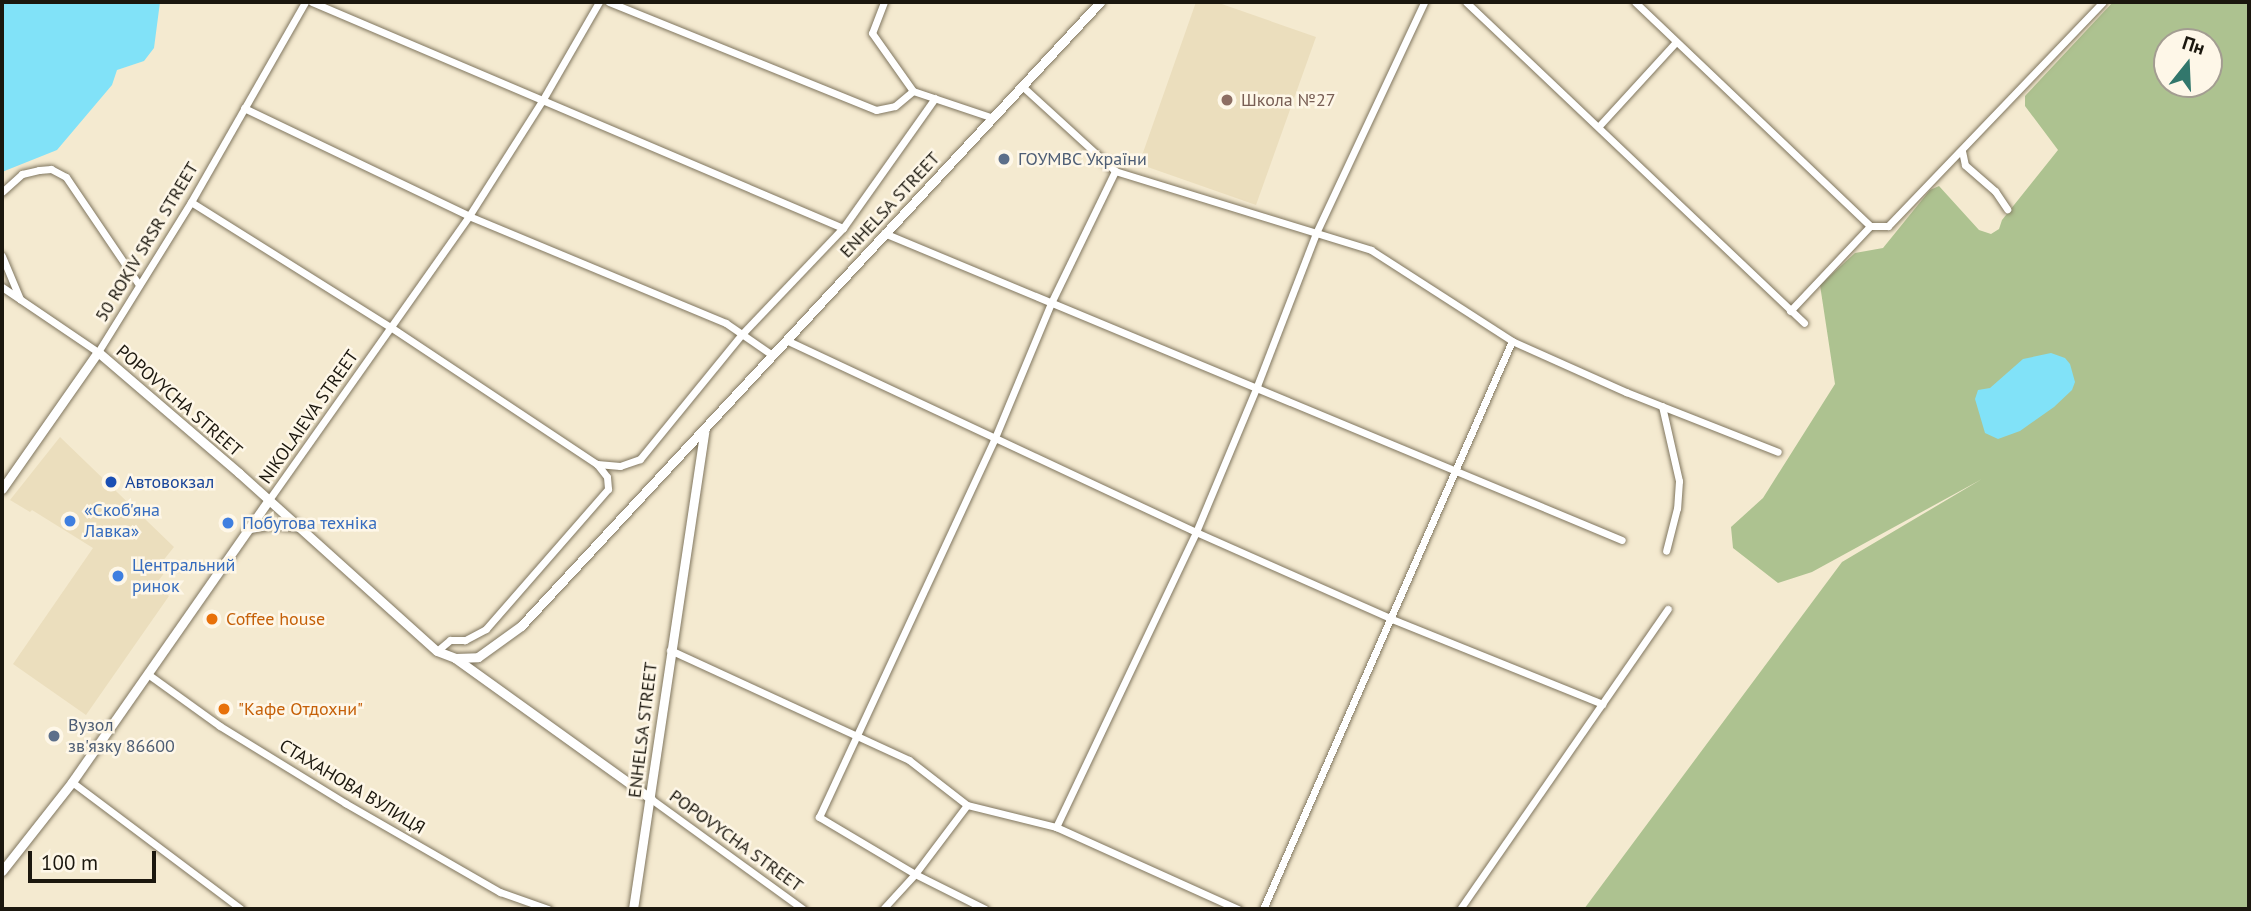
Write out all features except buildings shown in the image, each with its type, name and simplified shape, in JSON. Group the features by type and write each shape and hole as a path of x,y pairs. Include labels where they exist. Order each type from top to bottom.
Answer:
{"street":[{"name":"50 ROKIV SRSR STREET","path":"2,489 98,352 191,202 305,2"},
{"path":"312,2 843,228"},
{"name":"NIKOLAIEVA STREET","path":"2,872 72,782 149,675 469,216 542,101 599,2"},
{"path":"609,2 876,110 895,106 913,91"},
{"path":"884,2 872,33 913,91 992,118"},
{"name":"ENHELSA STREET","path":"455,658 478,657 521,626 1100,2"},
{"path":"1056,827 1196,533 1316,233 1423,2"},
{"path":"1466,2 1804,323"},
{"path":"1635,2 1870,226 1888,226 2104,2"},
{"path":"1599,126 1676,42"},
{"path":"1022,86 1115,171 1371,250 1513,341 1662,406 1778,452"},
{"path":"597,464 620,466 640,459 742,334 843,228 934,98"},
{"path":"244,108 469,216 726,323 772,355"},
{"path":"1962,151 1965,165 1995,191 2007,209"},
{"path":"2,191 22,174 39,170 51,169 66,177 139,285"},
{"path":"985,909 915,874 820,817 860,736 994,440 1051,303 1115,171"},
{"path":"191,202 391,328 597,464 607,477 608,489 486,629 465,640 450,640 437,651"},
{"path":"1790,311 1870,226"},
{"path":"884,233 1622,540"},
{"path":"2,256 20,299"},
{"name":"POPOVYCHA STREET","path":"2,287 98,352 437,651 455,658 803,909"},
{"path":"786,340 1196,533 1392,619 1602,704"},
{"path":"1263,909 1513,341"},
{"path":"1662,406 1679,481 1678,508 1666,551"},
{"name":"ENHELSA STREET","path":"634,909 704,430"},
{"path":"250,529 272,525 299,528"},
{"path":"1460,909 1668,609"},
{"path":"670,650 909,760 967,805 1056,827 1238,909"},
{"name":"СТАХАНОВА ВУЛИЦЯ","path":"149,675 220,726 345,803 500,892 548,909"},
{"path":"72,782 241,909"},
{"path":"883,909 915,874 967,805"}],"shaded area":[{"name":"Школа №27","path":"1196,2 1216,2 1316,37 1256,205 1139,164"},
{"name":"Центральний ринок","path":"60,437 174,547 162,562 169,567 155,585 169,596 86,715 13,664 93,548 32,510 30,512 10,500"}],"green space":[{"path":"2113,2 2249,2 2249,909 1584,909 1842,562 1982,479 1812,572 1778,583 1733,548 1731,527 1763,498 1835,384 1820,285 1855,253 1883,248 1930,190 1939,186 1979,230 1991,234 1999,229 2002,220 2058,150 2025,106 2025,96"}],"water":[{"path":"2,2 160,2 154,48 144,61 117,70 112,85 57,150 2,172"},
{"path":"2051,353 2065,358 2070,364 2075,382 2072,390 2054,407 2020,431 1998,439 1985,433 1975,399 1978,390 1990,388 2023,359"}],"place":[{"name":"Школа №27","path":"1227,100"},
{"name":"ГОУМВС України","path":"1004,159"},
{"name":"Автовокзал","path":"111,482"},
{"name":"«Скоб'яна Лавка»","path":"70,521"},
{"name":"Побутова техніка","path":"228,523"},
{"name":"Центральний ринок","path":"118,576"},
{"name":"Coffee house","path":"212,619"},
{"name":"\"Кафе Отдохни\"","path":"224,709"},
{"name":"Вузол зв'язку 86600","path":"54,736"}]}
